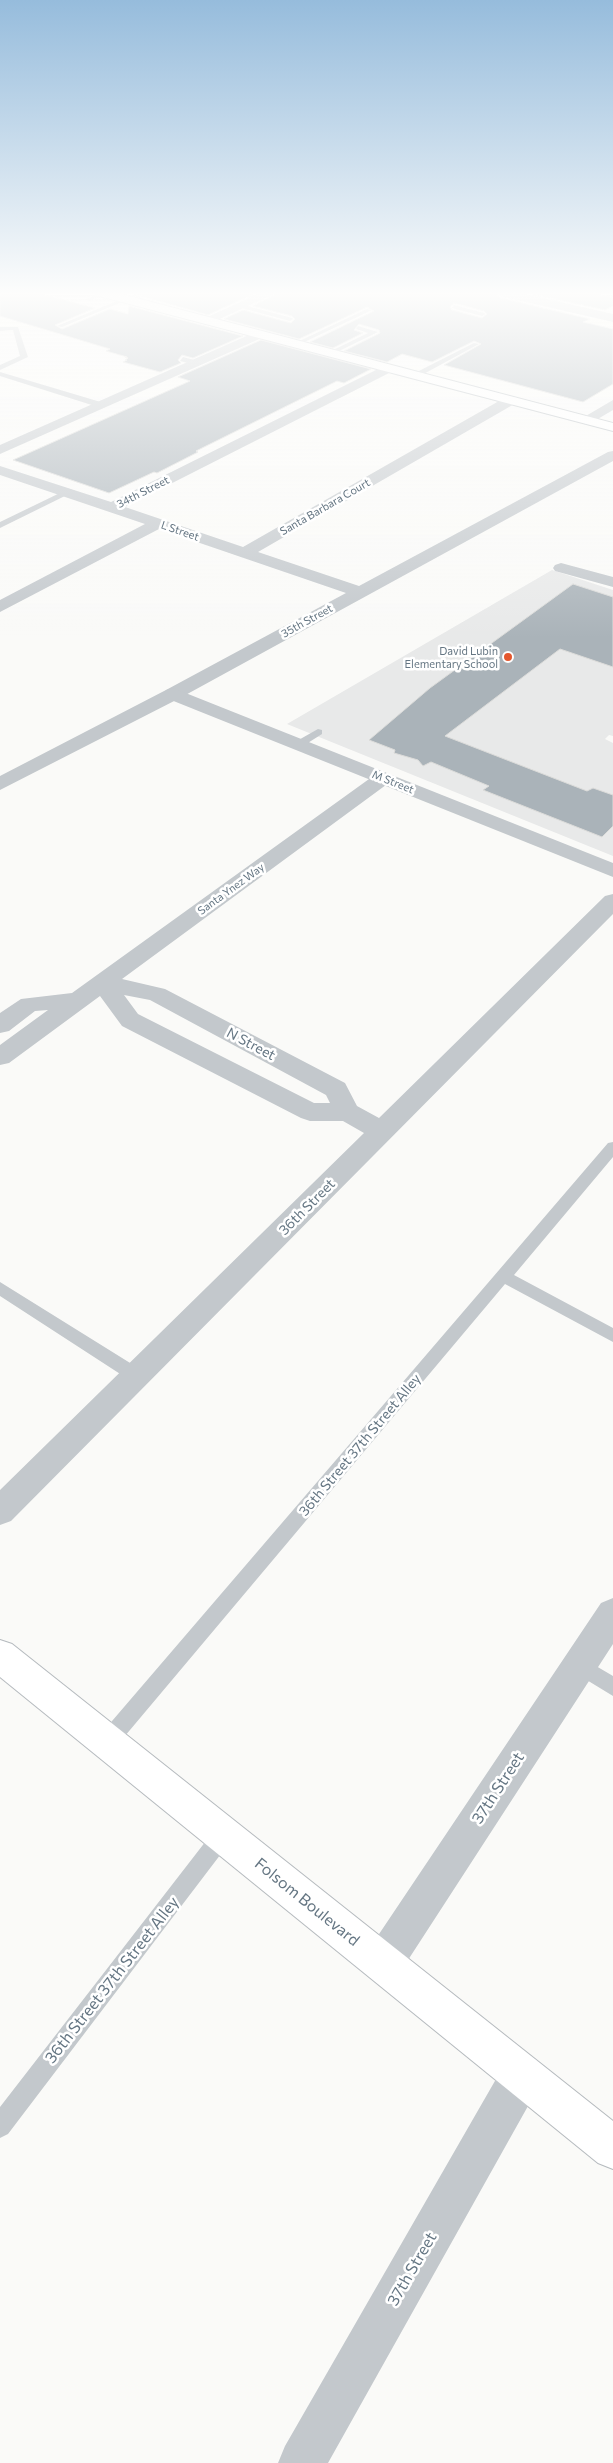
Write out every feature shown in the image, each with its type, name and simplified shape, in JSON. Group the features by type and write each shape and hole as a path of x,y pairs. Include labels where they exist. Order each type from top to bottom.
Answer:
{"main road":[{"path":"541,408 613,427"},
{"name":"Folsom Boulevard","path":"0,1656 613,2148"}],"street":[{"path":"0,450 94,408"},
{"name":"34th Street","path":"112,508 309,408"},
{"name":"Santa Barbara Court","path":"244,553 497,408"},
{"path":"586,420 606,408"},
{"name":"35th Street","path":"0,784 173,694 613,454"},
{"name":"L Street","path":"0,470 360,592"},
{"path":"0,607 157,524"},
{"path":"562,568 613,582"},
{"name":"M Street","path":"173,694 613,871"},
{"name":"Santa Ynez Way","path":"0,1057 383,778"},
{"name":"36th Street","path":"0,1511 613,901"},
{"path":"103,983 130,1020 310,1112 348,1112 382,1132"},
{"name":"N Street","path":"103,983 157,994 336,1089 348,1112"},
{"name":"Santa Ynez Way","path":"0,1025 29,1004 78,1000"},
{"name":"37th Street","path":"383,1963 613,1614"},
{"name":"37th Street","path":"302,2463 522,2076"}],"lane":[{"path":"0,525 66,493"},
{"path":"299,744 318,732"},
{"name":"36th Street 37th Street Alley","path":"108,1742 613,1147"},
{"path":"504,1276 613,1336"},
{"path":"0,1288 136,1376"},
{"path":"579,1665 613,1687"},
{"name":"36th Street 37th Street Alley","path":"0,2126 223,1835"}],"shaded area":[{"name":"David Lubin Elementary School","path":"552,570 613,590 613,736 609,735 605,739 613,743 613,856 287,724"}],"building":[{"path":"130,408 283,408 196,451 198,452 157,473 154,472 109,493 13,460"},
{"path":"573,584 613,597 613,667 560,649 445,736 587,791 593,788 613,795 613,826 602,837 483,790 489,786 431,762 423,766 418,760 394,753 395,750 369,740 430,688"}],"place":[{"name":"David Lubin Elementary School","path":"508,657"}]}
